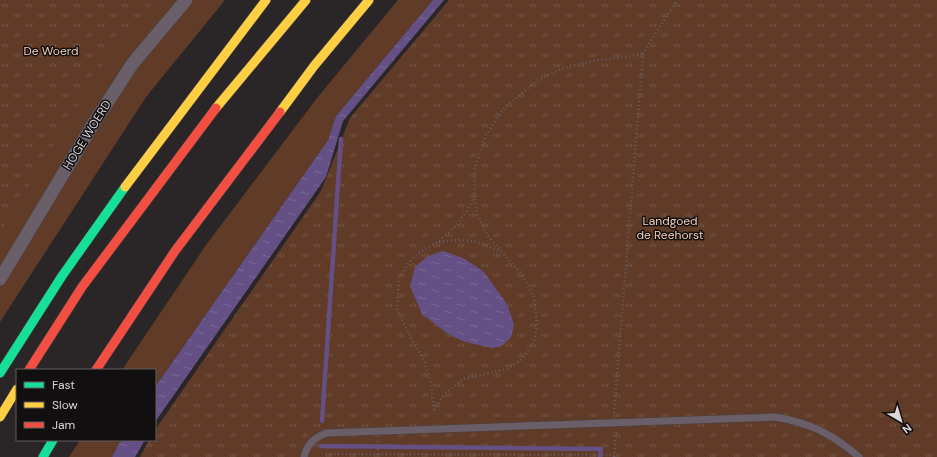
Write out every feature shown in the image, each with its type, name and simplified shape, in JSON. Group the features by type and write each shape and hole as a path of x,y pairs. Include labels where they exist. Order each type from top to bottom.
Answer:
{"highway":[{"path":"0,373 31,322 109,207 266,0"},
{"path":"30,369 82,287 222,100 306,0"},
{"path":"97,369 175,251 314,66 368,0"},
{"path":"0,418 16,391"},
{"path":"43,457 52,441"}],"street":[{"name":"HOGE WOERD","path":"0,279 92,126 133,63 186,0"}],"lane":[{"path":"304,457 306,449 311,442 318,436 326,433 775,417 817,428 833,437 859,457"}],"path":[{"path":"326,454 440,456 614,456 617,423 613,412 643,53 676,0"},
{"path":"474,196 469,207 457,224 438,242 420,252 409,262 399,279 397,309 424,360 431,383 434,410 444,395 463,379 507,369 522,359 534,342 537,324 534,297 521,273 488,236 477,214 474,196 475,167 486,135 505,107 538,80 563,68 593,60 626,57 643,53"},
{"path":"438,242 448,240 470,240 483,243 502,252"},
{"path":"378,442 378,454"}],"green space":[{"path":"0,0 225,0 146,97 0,322"},
{"name":"De Woerd","path":"0,0 156,0 106,59 0,233"},
{"path":"398,0 433,0 336,116 328,140 156,386 156,369 123,369 206,245 317,98"},
{"name":"Landgoed de Reehorst","path":"449,0 937,0 937,457 140,457 148,441 156,441 156,429 321,191 350,118"},
{"path":"79,441 120,441 112,457 69,457"}],"water":[{"path":"433,0 444,0 343,121 326,177 156,421 156,386 328,140 336,116"},
{"path":"443,251 463,258 483,271 507,304 514,325 511,337 502,346 493,348 465,342 448,334 422,314 410,286 415,267 428,256"},
{"path":"120,441 144,441 135,457 112,457"}],"waterway":[{"path":"322,421 341,139"},
{"path":"321,446 601,449 600,457"}],"traffic: fast":[{"path":"0,373 62,276 125,187"},
{"path":"43,457 52,441"}],"traffic: slow":[{"path":"125,187 266,0"},
{"path":"216,108 306,0"},
{"path":"280,112 314,66 369,0"},
{"path":"0,417 16,391"}],"traffic: jam":[{"path":"30,369 82,287 216,108"},
{"path":"97,369 175,251 280,112"}]}
